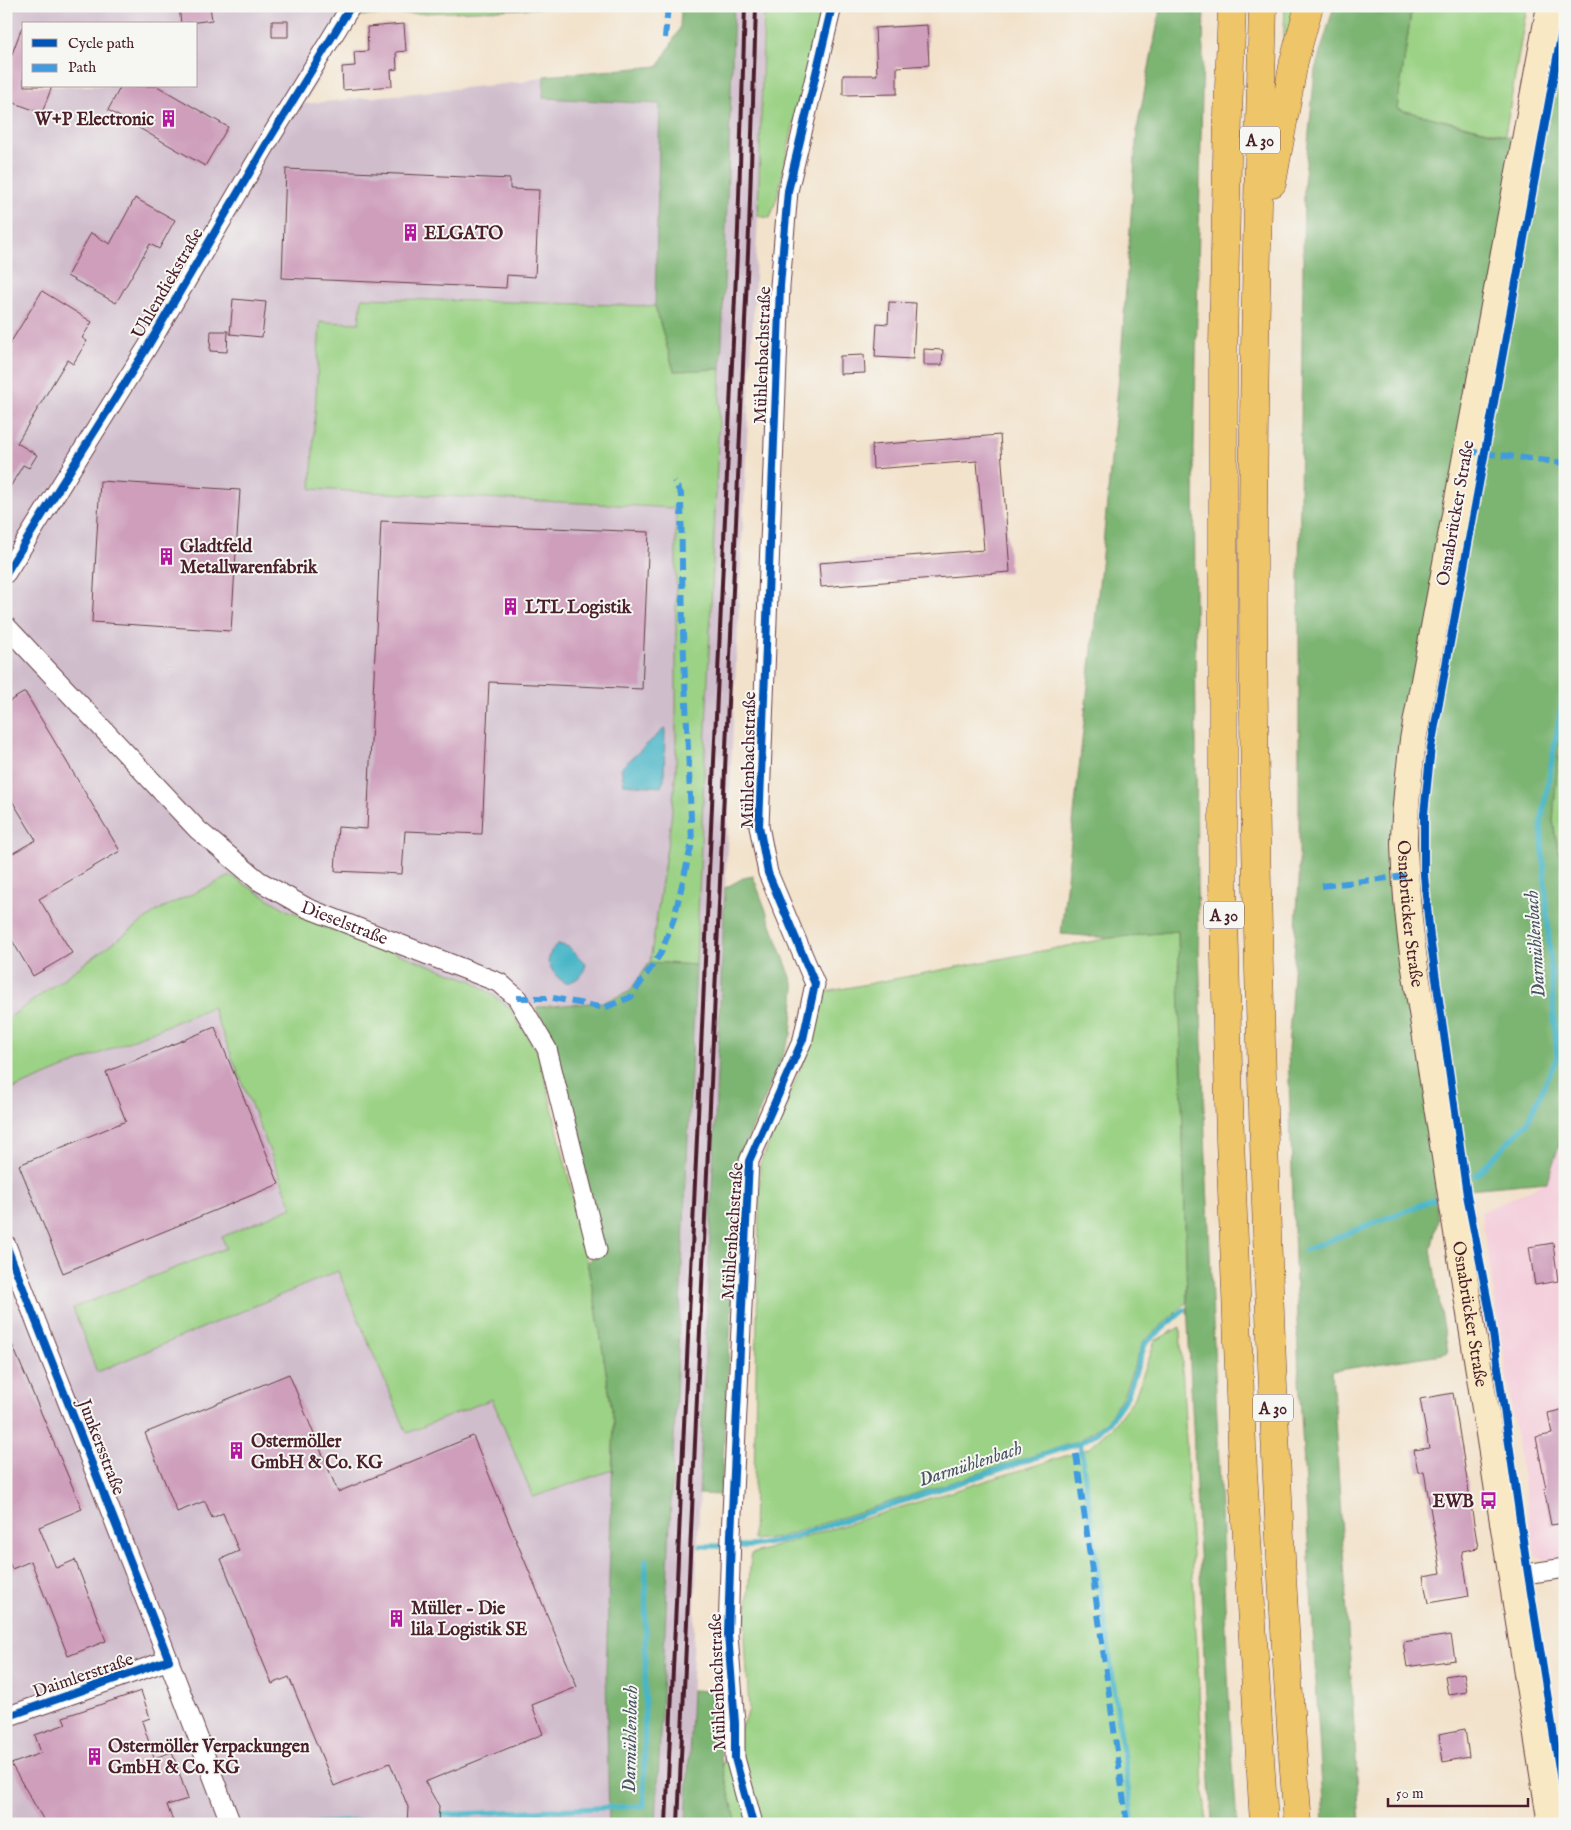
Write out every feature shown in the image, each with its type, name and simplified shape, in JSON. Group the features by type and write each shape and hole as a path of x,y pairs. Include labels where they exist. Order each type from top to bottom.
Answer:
{"highway":[{"name":"A 30","path":"1232,6 1223,346 1223,882 1230,1139 1243,1471 1264,1824"},
{"name":"A 30","path":"1263,6 1256,273 1253,573 1259,1002 1275,1470 1298,1824"},
{"path":"1256,273 1294,61 1309,6"}],"main road":[{"name":"Osnabrücker Straße","path":"1550,6 1413,740 1404,843 1410,930 1414,958 1551,1824"}],"street":[{"name":"Uhlendiekstraße","path":"6,574 148,346 270,138 351,6"},
{"name":"Mühlenbachstraße","path":"753,1824 735,1758 735,1723 728,1635 749,1161 803,1039 815,984 768,873 759,826 780,286 788,191 832,6"},
{"name":"Dieselstraße","path":"6,626 198,830 259,881 307,908 500,983 517,998 547,1049 597,1250"},
{"name":"Junkersstraße","path":"6,1245 169,1660 231,1824"},
{"path":"1513,1576 1565,1568"},
{"name":"Daimlerstraße","path":"6,1717 169,1660"}],"shaded area":[{"path":"6,6 361,6 304,104 523,82 544,76 544,98 660,103 655,306 362,298 360,323 320,322 311,489 676,508 676,770 671,820 650,962 629,992 604,1002 509,1007 540,1056 570,1183 614,1423 606,1672 609,1824 6,1824"},
{"path":"734,6 763,6 758,216 725,888 686,1824 656,1824 721,369"},
{"path":"1565,1127 1565,1557 1547,1560 1535,1556 1481,1212 1547,1182"}],"green space":[{"path":"361,6 593,6 355,16"},
{"path":"681,6 734,6 721,369 674,371 655,306 660,104 543,98 544,76 659,66 680,28"},
{"path":"764,6 823,6 777,198 770,218 758,216"},
{"path":"1161,6 1204,6 1194,448 1197,885 1205,1135 1230,1722 1237,1824 1212,1824 1187,1302 1178,931 1110,938 1061,934 1100,575 1122,345 1137,129"},
{"path":"1285,6 1300,6 1283,51"},
{"path":"1334,6 1412,6 1397,109 1534,143 1563,6 1565,6 1565,712 1559,743 1553,822 1565,884 1565,1127 1547,1182 1434,1192 1438,1219 1431,1250 1448,1353 1332,1371 1360,1824 1324,1824 1299,1378 1288,1051 1299,880 1299,579 1304,185 1315,70"},
{"path":"1412,6 1527,6 1505,135 1397,109"},
{"path":"362,298 655,306 674,371 721,369 696,965 650,962 671,820 676,770 676,508 311,489 320,322 359,323"},
{"path":"1565,712 1565,884 1553,822 1559,743"},
{"path":"231,876 287,910 377,946 473,981 509,1007 540,1056 570,1183 595,1301 614,1423 612,1470 533,1497 492,1399 407,1433 338,1271 97,1372 73,1308 226,1248 222,1237 292,1207 212,1007 6,1092 6,1020 160,909"},
{"path":"753,876 795,988 791,1035 740,1158 721,1495 699,1494 725,888 743,878"},
{"path":"1178,931 1187,1302 1143,1342 1123,1396 1107,1421 1079,1441 781,1537 753,1540 760,1164 812,1041 825,992 1110,938"},
{"path":"650,962 696,965 656,1824 609,1824 606,1672 614,1423 587,1262 603,1249 553,1049 536,1007 604,1002 629,992"},
{"path":"1180,1327 1206,1824 737,1824 722,1765 749,1710 745,1638 751,1554 1088,1449 1111,1428 1135,1397 1155,1341"},
{"path":"692,1690 712,1691 722,1765 737,1824 686,1824"}],"water":[{"path":"665,728 664,779 661,787 624,784 621,768"},
{"path":"558,944 569,947 586,964 579,977 566,983 555,974 548,962 551,951"}],"building":[{"path":"179,6 210,6 212,20 181,22"},
{"path":"272,21 288,21 288,37 272,37"},
{"path":"404,24 406,51 396,52 397,69 391,70 392,86 343,90 342,67 355,66 354,52 368,51 367,27"},
{"path":"927,25 929,65 897,67 897,94 843,95 843,75 877,75 875,28"},
{"path":"22,27 22,88 51,88 42,113 6,100 6,70"},
{"name":"W+P Electronic","path":"120,88 160,88 228,127 205,166 108,110"},
{"name":"ELGATO","path":"286,169 510,179 510,189 539,190 535,277 507,275 506,288 282,278"},
{"path":"135,198 175,220 159,249 150,244 116,303 67,276 91,233 110,244"},
{"path":"42,291 92,322 82,338 87,341 73,364 67,360 17,443 37,455 29,468 23,465 6,494 6,350"},
{"path":"233,299 266,302 262,337 230,334"},
{"path":"889,302 916,303 913,359 875,357 877,323 888,324"},
{"path":"211,331 228,331 227,352 210,351"},
{"path":"924,349 943,350 942,365 924,365"},
{"path":"864,355 865,373 840,374 840,356"},
{"path":"1000,435 1010,572 821,587 819,563 984,550 977,461 873,469 872,445"},
{"name":"Gladtfeld Metallwarenfabrik","path":"100,481 240,490 231,631 92,622"},
{"name":"LTL Logistik","path":"381,521 649,532 642,689 489,682 482,834 405,831 402,874 335,871 338,827 367,829"},
{"path":"25,692 120,851 39,899 72,953 33,976 6,930 6,857 36,840 6,791 6,703"},
{"path":"215,1027 279,1184 63,1273 19,1165 126,1121 106,1072"},
{"path":"1553,1243 1558,1281 1535,1285 1529,1247"},
{"path":"6,1330 82,1509 39,1527 56,1568 75,1560 106,1641 68,1656 31,1561 12,1569 6,1556"},
{"name":"Müller - Die lila Logistik SE","path":"289,1374 338,1492 473,1436 577,1687 532,1705 543,1734 425,1782 439,1806 438,1824 407,1824 408,1807 390,1763 334,1786 289,1677 272,1684 221,1559 239,1551 223,1513 212,1518 205,1501 177,1512 145,1433"},
{"path":"1453,1393 1478,1548 1462,1551 1469,1596 1428,1603 1423,1576 1441,1573 1424,1471 1418,1472 1414,1450 1429,1448 1420,1399"},
{"path":"1565,1409 1565,1523 1551,1525 1536,1437 1552,1434 1548,1413"},
{"path":"1451,1635 1455,1660 1407,1667 1403,1642"},
{"path":"1464,1673 1467,1692 1448,1695 1445,1676"},
{"name":"Ostermöller Verpackungen GmbH & Co. KG","path":"141,1691 150,1718 142,1721 154,1758 172,1752 188,1799 167,1805 174,1824 46,1824 11,1764 41,1753 35,1735 66,1724 63,1717"},
{"path":"1465,1729 1469,1757 1443,1762 1439,1734"}],"waterway":[{"name":"Darmühlenbach","path":"1476,1175 1527,1123 1557,1058 1541,824 1565,685"},
{"name":"Darmühlenbach","path":"1305,1250 1438,1198"},
{"name":"Darmühlenbach","path":"701,1546 752,1546 781,1541 1080,1443 1095,1434 1109,1422 1127,1396 1145,1344 1184,1310"},
{"path":"1080,1443 1133,1824"},
{"name":"Darmühlenbach","path":"441,1815 644,1806 646,1560"},
{"name":"Darmühlenbach","path":"309,1824 399,1819"}],"railway":[{"path":"666,1824 738,230 745,6"},
{"path":"678,1824 749,231 756,6"}],"marked path":[{"path":"665,38 668,6"},
{"path":"1466,451 1565,463"},
{"path":"517,998 553,998 604,1008 631,997 661,953 674,918 692,843 683,633 681,494 674,481"},
{"path":"1322,886 1405,876"},
{"path":"1076,1454 1127,1824"}],"cycle path":[{"path":"6,573 148,346 270,138 351,6"},
{"path":"753,1824 735,1758 735,1723 728,1635 749,1161 803,1039 815,984 768,873 759,826 780,286 788,191 832,6"},
{"path":"1565,14 1431,747 1424,814 1424,875 1430,937 1467,1195 1490,1313 1528,1574 1565,1806"},
{"path":"6,1245 169,1660 6,1717"}],"place":[{"name":"W+P Electronic","path":"168,119"},
{"name":"ELGATO","path":"410,233"},
{"name":"Gladtfeld Metallwarenfabrik","path":"166,556"},
{"name":"LTL Logistik","path":"511,607"},
{"name":"Ostermöller GmbH & Co. KG","path":"237,1451"},
{"name":"EWB","path":"1488,1501"},
{"name":"Müller - Die lila Logistik SE","path":"397,1618"},
{"name":"Ostermöller Verpackungen GmbH & Co. KG","path":"94,1756"}]}
